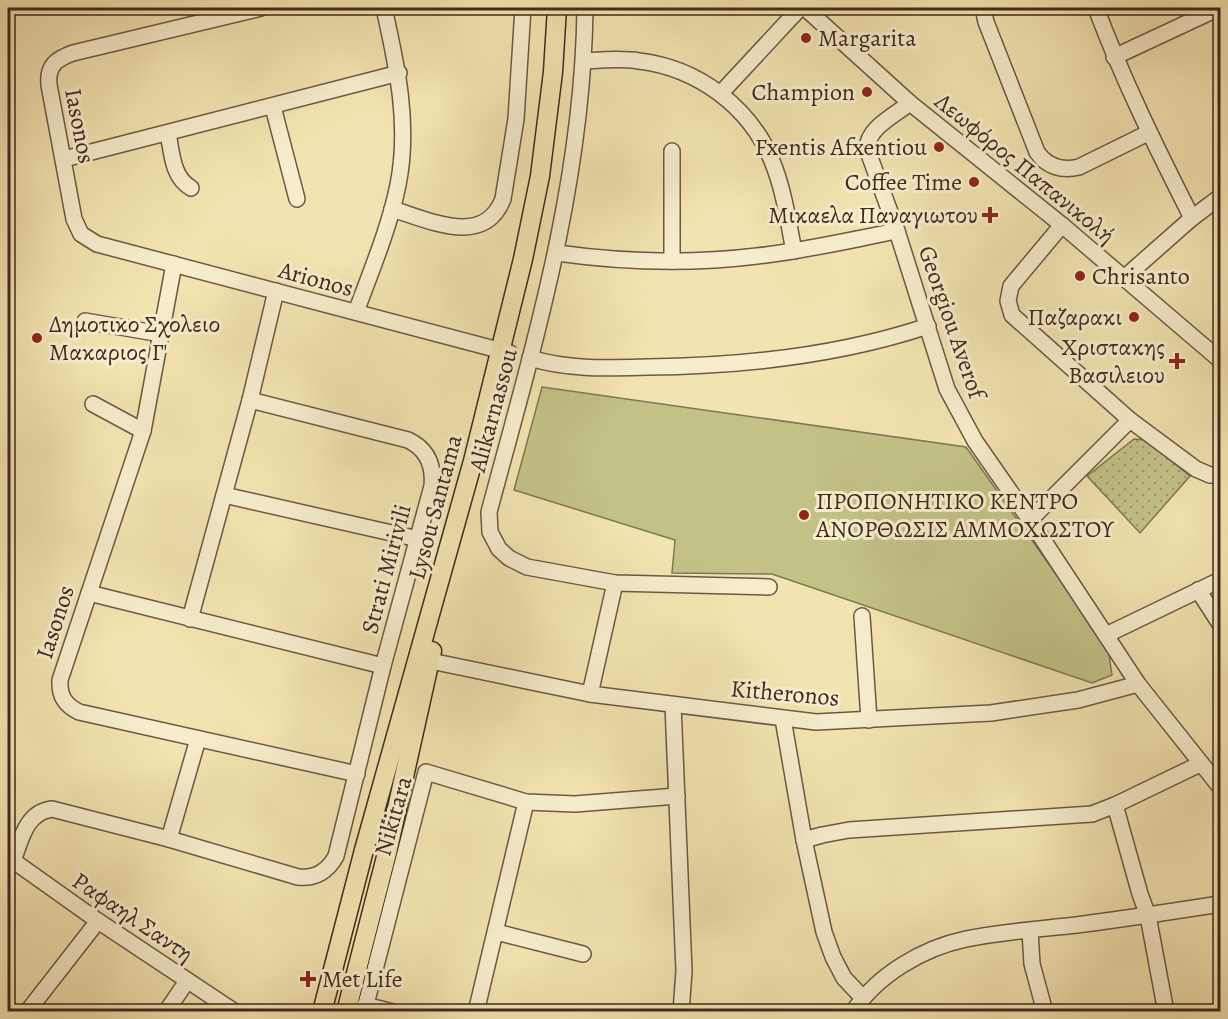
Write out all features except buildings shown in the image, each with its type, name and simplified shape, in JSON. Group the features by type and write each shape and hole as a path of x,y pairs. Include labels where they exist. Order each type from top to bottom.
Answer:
{"main road":[{"name":"Lysou Santama","path":"505,352 540,176 553,72 557,8"},
{"name":"Lysou Santama","path":"346,1011 387,854 424,660 473,461 545,214 558,127 569,8"},
{"name":"Lysou Santama","path":"322,1011 364,850 424,660"}],"street":[{"name":"Iasonos","path":"111,248 89,240 77,229 48,77 52,65 57,60 73,53 261,8"},
{"path":"357,312 392,209 398,184 402,139 403,112 399,73 384,8"},
{"path":"392,209 461,228 485,222 498,210 505,189 516,119 523,8"},
{"name":"Alikarnassou","path":"585,8 584,61 577,133 557,253 489,512 489,527 499,549 509,558 527,567 615,583 769,587"},
{"path":"722,93 802,8"},
{"name":"Λεωφόρος Παπανικολή","path":"802,8 910,103 1062,225 1221,360"},
{"path":"983,8 986,22 1037,152 1046,163 1067,170 1079,167 1148,133"},
{"path":"1096,8 1114,57 1148,133 1192,218"},
{"path":"1114,57 1219,8"},
{"path":"584,61 624,59 657,64 681,72 722,93 754,129 772,160 781,188 794,251"},
{"path":"64,159 399,73"},
{"name":"Georgiou Averof","path":"910,103 873,131 867,143 869,156 897,231 947,389 975,441 1138,684 1200,764 1221,787"},
{"path":"273,107 297,199"},
{"path":"168,133 176,171 183,184 191,188"},
{"path":"672,152 672,261"},
{"path":"1124,278 1192,218 1221,197"},
{"path":"1062,225 1011,286 1008,302 1010,312 1018,322 1130,420 1196,469 1210,475 1221,475"},
{"path":"557,253 672,261 755,256 794,251 897,231"},
{"name":"Arionos","path":"111,248 505,352"},
{"name":"Iasonos","path":"174,264 144,431 60,680 60,693 66,703 79,712 357,774"},
{"path":"190,619 250,400 276,291"},
{"path":"85,321 161,334"},
{"path":"530,358 550,364 597,368 748,364 841,348 928,326"},
{"name":"Strati Mirivili","path":"169,839 298,877 310,877 322,872 333,862 339,850 383,666 433,481 430,464 418,446 408,440 250,400"},
{"path":"93,404 144,431"},
{"path":"1030,520 1130,420"},
{"path":"224,495 418,539"},
{"path":"1106,635 1221,580"},
{"path":"590,694 615,583"},
{"path":"1198,590 1221,624"},
{"path":"89,593 383,666"},
{"path":"862,616 869,720"},
{"name":"Kitheronos","path":"424,660 590,694 816,722 991,713 1078,700 1138,684"},
{"path":"673,705 684,971 681,1011"},
{"path":"783,719 820,916 833,957 843,978 862,997"},
{"path":"10,859 30,819 52,808 169,839 198,739"},
{"path":"804,840 849,831 1092,814 1200,764"},
{"name":"Nikitara","path":"364,1008 426,772 526,802 575,804 677,796"},
{"path":"476,1011 526,802"},
{"path":"1115,805 1148,916 1166,1011"},
{"name":"Ραφαηλ Σαντη","path":"10,859 98,921 235,1011"},
{"path":"853,1011 862,997 914,958 965,939 1148,916 1221,904"},
{"path":"27,1011 98,921"},
{"path":"1030,931 1032,964 1045,1011"},
{"path":"496,932 583,954"},
{"path":"166,1011 187,981"},
{"path":"364,1008 393,1011"}],"green space":[{"name":"ΠΡΟΠΟΝΗΤΙΚΟ ΚΕΝΤΡΟ ΑΝΟΡΘΩΣΙΣ ΑΜΜΟΧΩΣΤΟΥ","path":"542,387 966,447 1108,648 1112,675 1092,683 772,574 672,573 675,540 514,490"},
{"path":"1134,439 1145,440 1190,476 1140,533 1087,476"}],"place":[{"name":"Margarita","path":"806,38"},
{"name":"Champion","path":"867,92"},
{"name":"Fxentis Afxentiou","path":"939,147"},
{"name":"Coffee Time","path":"974,182"},
{"name":"Μικαελα Παναγιωτου","path":"990,215"},
{"name":"Chrisanto","path":"1080,276"},
{"name":"Παζαρακι","path":"1134,317"},
{"name":"Δημοτικο Σχολειο Μακαριος Γ'","path":"37,338"},
{"name":"Χριστακης Βασιλειου","path":"1177,361"},
{"name":"ΠΡΟΠΟΝΗΤΙΚΟ ΚΕΝΤΡΟ ΑΝΟΡΘΩΣΙΣ ΑΜΜΟΧΩΣΤΟΥ","path":"804,515"},
{"name":"Met Life","path":"308,979"}]}
